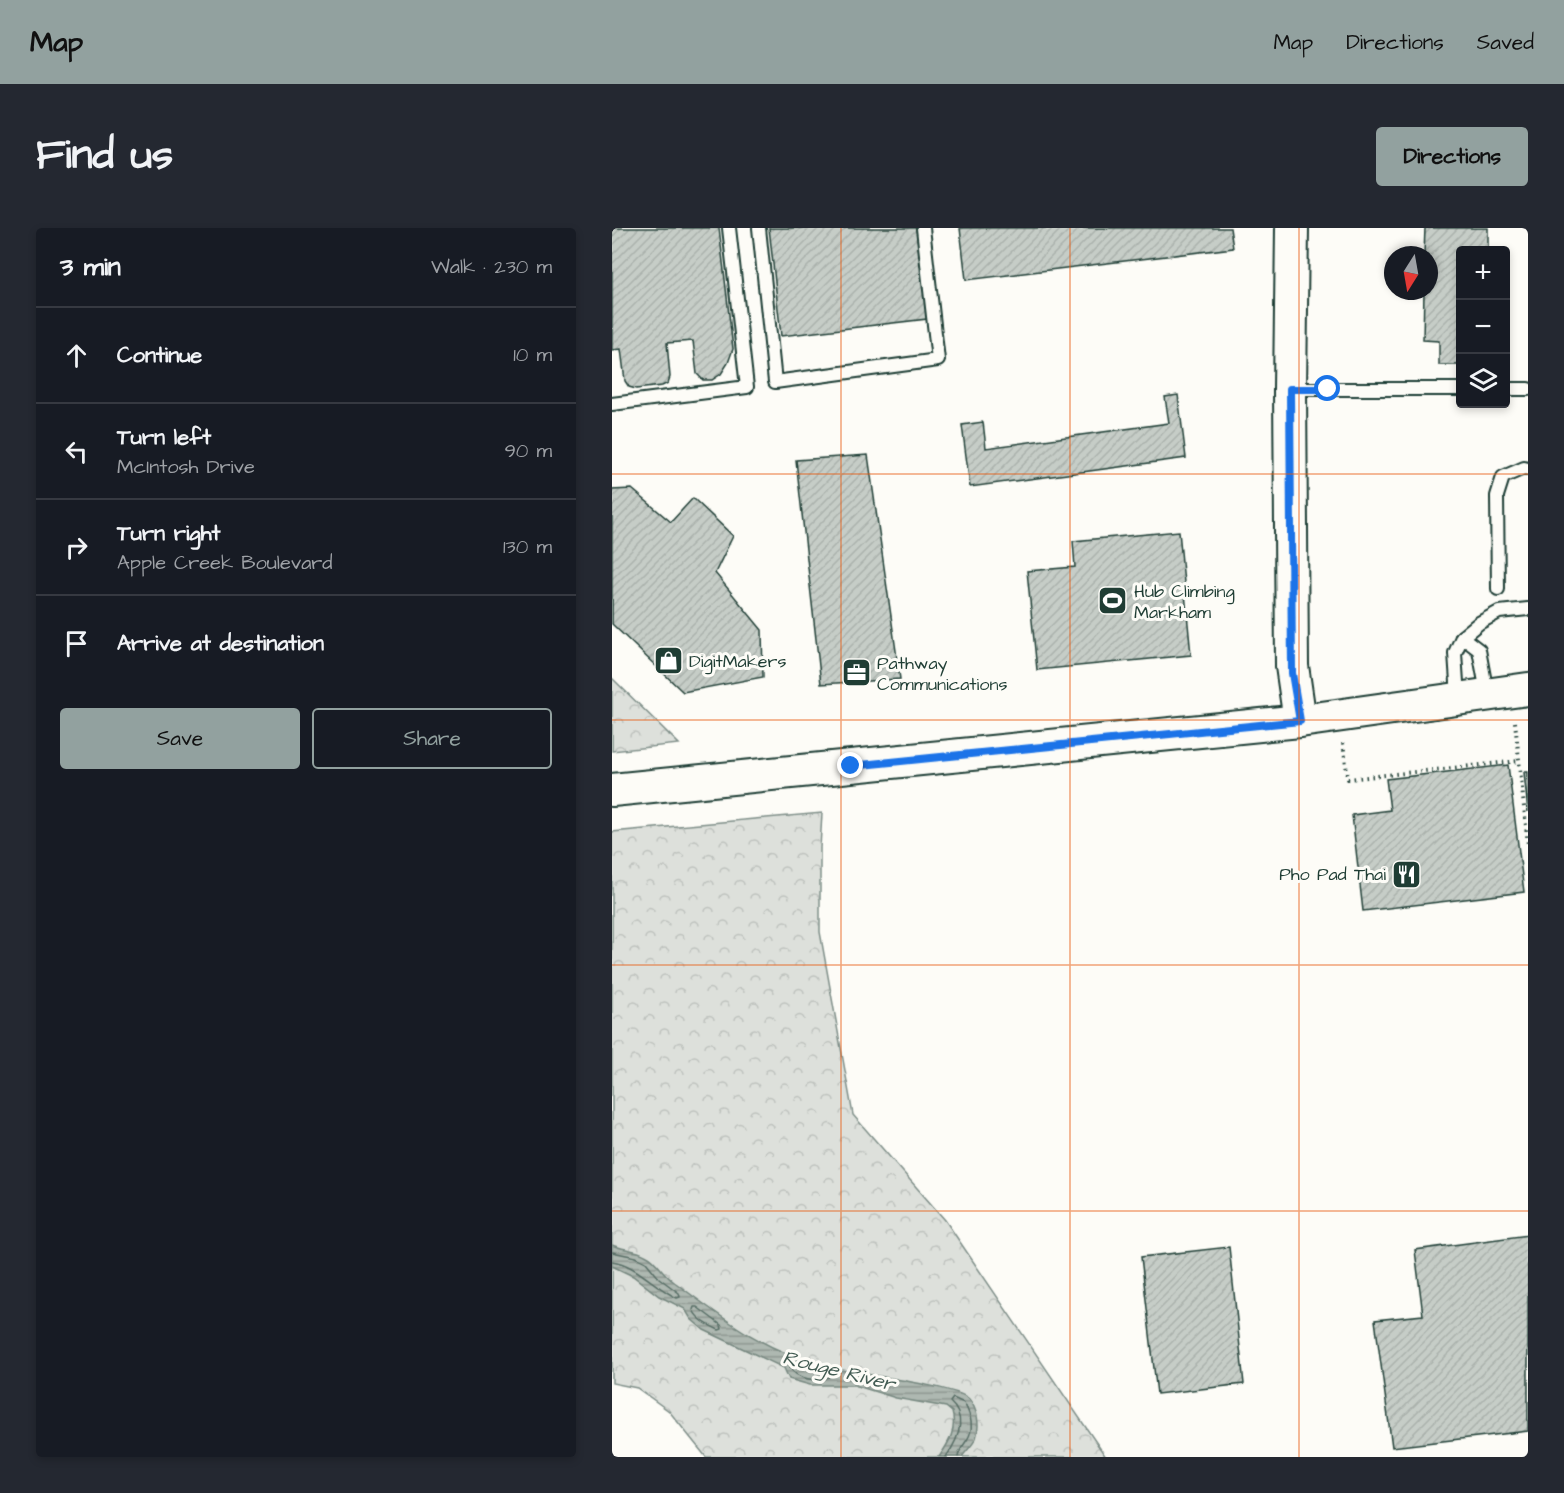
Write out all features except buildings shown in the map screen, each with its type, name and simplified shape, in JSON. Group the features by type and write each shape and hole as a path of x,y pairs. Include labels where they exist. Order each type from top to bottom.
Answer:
{"main road":[{"path":"1292,228 1290,389 1292,673 1300,721"},
{"path":"612,790 1300,721 1528,689"}],"lane":[{"path":"612,404 747,387 729,228"},
{"path":"759,228 775,382 938,360 923,228"},
{"path":"1290,389 1456,389"},
{"path":"1510,389 1528,389"},
{"path":"1498,589 1497,496 1503,477 1524,468 1528,469"},
{"path":"1473,696 1455,652 1462,637 1479,623 1499,612 1528,609"},
{"path":"1462,637 1479,650 1473,696"}],"path":[{"path":"1515,722 1528,844"},
{"path":"1343,742 1348,779 1519,761"},
{"path":"1520,768 1528,768"}],"green space":[{"path":"612,678 679,744 612,751"},
{"path":"822,813 820,932 853,1115 945,1220 1106,1457 706,1457 669,1411 637,1388 612,1383 612,832"}],"water":[{"name":"Rouge River","path":"612,1245 651,1258 669,1278 710,1308 763,1343 783,1352 827,1367 946,1389 961,1394 969,1399 976,1413 978,1428 975,1441 962,1457 939,1457 953,1430 952,1412 946,1407 896,1398 854,1385 810,1385 789,1379 784,1368 704,1330 691,1319 685,1309 659,1296 633,1276 612,1266"}],"place":[{"name":"Hub Climbing Markham","path":"1113,601"},
{"name":"DigitMakers","path":"668,661"},
{"name":"Pathway Communications","path":"856,673"},
{"name":"Pho Pad Thai","path":"1407,874"}],"route":[{"path":"851,766 1300,721 1292,673 1290,389 1328,389"}]}
